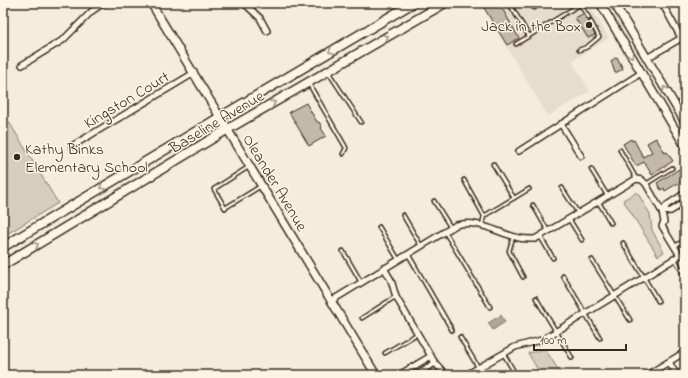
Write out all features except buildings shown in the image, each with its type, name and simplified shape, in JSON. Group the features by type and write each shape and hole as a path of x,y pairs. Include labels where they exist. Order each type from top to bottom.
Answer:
{"main road":[{"name":"Baseline Avenue","path":"4,243 413,3"},
{"name":"Baseline Avenue","path":"3,266 308,82 445,3"}],"street":[{"path":"22,65 63,40 92,11 104,3"},
{"name":"Oleander Avenue","path":"151,3 376,375"},
{"path":"244,3 260,18 267,31"},
{"path":"600,3 685,146"},
{"path":"614,3 685,122"},
{"path":"662,3 683,37 685,45"},
{"path":"647,58 683,37"},
{"name":"Kingston Court","path":"72,146 194,73"},
{"path":"518,151 641,73"},
{"path":"561,124 581,156"},
{"path":"331,301 451,228 464,223 482,225 521,239 535,239 636,178 642,180 646,184 662,212 664,222 662,226 679,256 541,340 514,347 466,375"},
{"path":"662,212 667,205 685,193"},
{"path":"662,212 671,211 685,202"},
{"path":"384,268 391,280 396,297 435,363 446,375"},
{"path":"647,375 685,352"},
{"path":"399,375 408,373 431,356"},
{"path":"669,362 677,375"},
{"path":"416,375 435,363"}],"lane":[{"path":"509,3 529,36"},
{"path":"534,8 542,3"},
{"path":"516,44 580,3 589,18"},
{"path":"579,50 587,47 599,37 591,22"},
{"path":"328,71 361,122"},
{"path":"308,82 346,148 343,154"},
{"path":"620,150 636,178"},
{"path":"493,164 514,198"},
{"path":"250,166 214,189 225,208 262,186"},
{"path":"646,184 672,168"},
{"path":"591,169 608,196"},
{"path":"464,180 484,216 482,225"},
{"path":"562,188 578,213"},
{"path":"484,216 529,189"},
{"path":"434,201 451,228"},
{"path":"598,201 611,223"},
{"path":"533,205 548,231"},
{"path":"404,215 421,246"},
{"path":"569,219 582,240"},
{"path":"379,227 398,259"},
{"path":"445,232 490,307"},
{"path":"513,236 509,251 523,277"},
{"path":"540,236 553,258"},
{"path":"674,247 685,240"},
{"path":"622,243 658,301"},
{"path":"343,251 362,282"},
{"path":"408,254 452,330"},
{"path":"674,259 685,277"},
{"path":"592,260 630,320"},
{"path":"563,276 600,338"},
{"path":"362,318 396,297"},
{"path":"536,298 572,358"},
{"path":"385,353 418,334"},
{"path":"460,337 478,367"},
{"path":"502,353 516,375"}],"shaded area":[{"path":"480,3 586,3 592,9 609,38 572,61 590,91 548,116"},
{"name":"Kathy Binks Elementary School","path":"3,112 58,203 7,234 3,228"},
{"path":"637,192 650,214 652,230 664,252 658,256 623,200"},
{"path":"501,315 505,322 493,330 488,323"},
{"path":"545,349 561,374 560,375 541,375 528,353"}],"place":[{"name":"Jack in the Box","path":"589,25"},
{"name":"Kathy Binks Elementary School","path":"17,157"}]}
